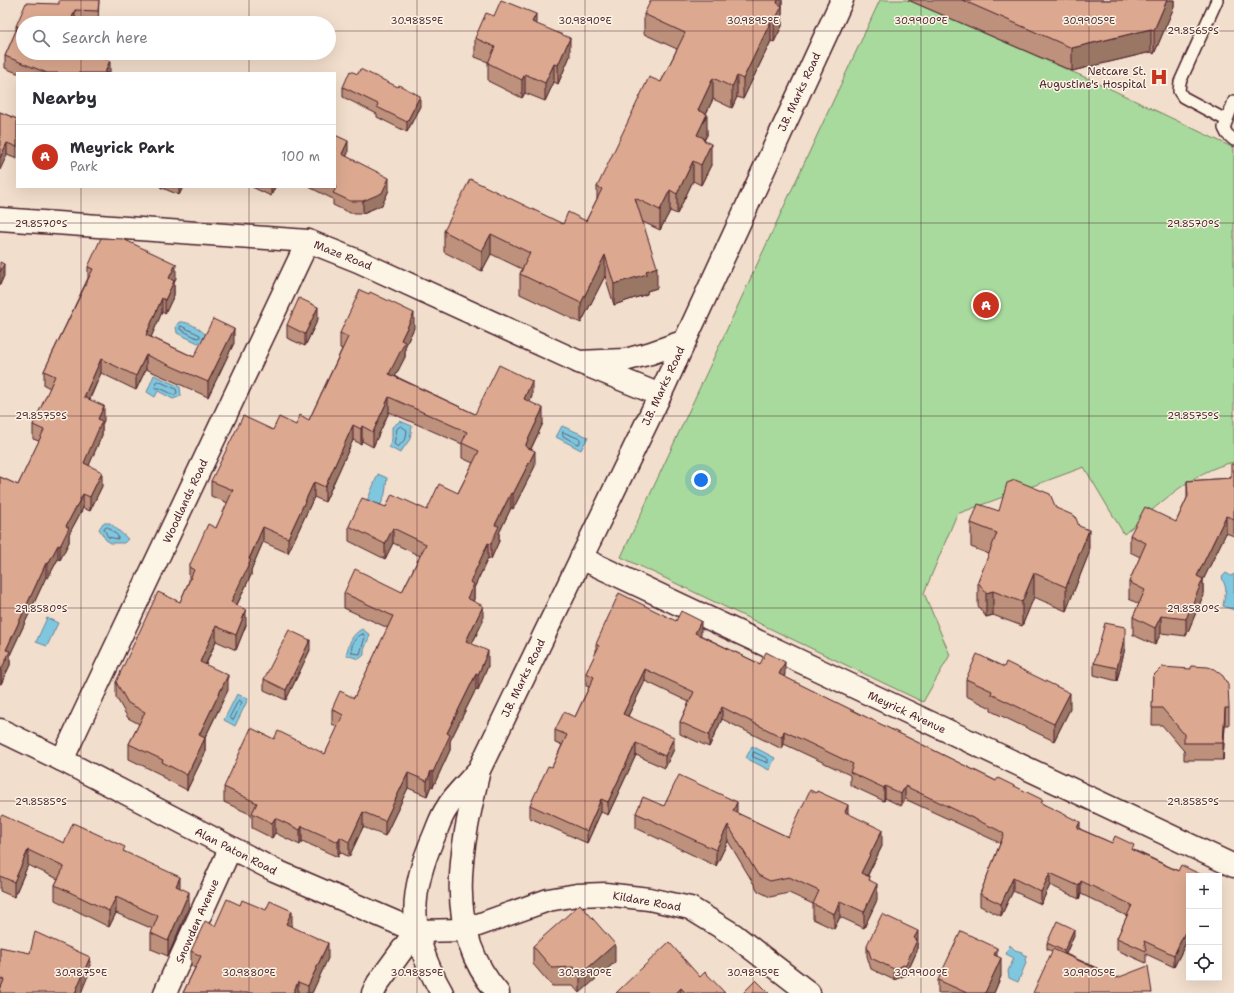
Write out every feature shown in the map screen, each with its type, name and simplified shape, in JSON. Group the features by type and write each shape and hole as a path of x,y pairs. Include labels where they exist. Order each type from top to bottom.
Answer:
{"street":[{"name":"J.B. Marks Road","path":"464,930 461,901 464,833 479,770 660,395 842,0"},
{"name":"Maze Road","path":"0,218 308,241 358,260 579,362 660,395"},
{"name":"Woodlands Road","path":"62,760 308,241"},
{"path":"579,362 625,360 685,341"},
{"name":"Meyrick Avenue","path":"581,558 1234,866"},
{"name":"Alan Paton Road","path":"0,730 62,760 230,849 274,870 416,931"},
{"name":"J.B. Marks Road","path":"416,931 415,896 425,856 447,807 479,770"},
{"name":"Snowden Avenue","path":"165,993 230,849"},
{"name":"Kildare Road","path":"416,931 464,930 548,900 577,895 605,894 649,899 690,908 734,935 809,993"},
{"path":"464,930 476,963 498,993"},
{"path":"373,993 378,983 416,931"},
{"path":"416,931 427,967 442,993"}],"lane":[{"path":"1216,0 1180,82 1179,91 1183,97 1226,120"},
{"path":"1234,101 1224,128 1227,134 1234,140"}],"green space":[{"path":"880,0 908,0 1098,83 1234,148 1234,462 1203,473 1175,491 1124,534 1084,467 957,514 924,593 950,655 923,702 621,557"}],"water":[{"path":"179,322 190,324 200,330 206,335 203,341 198,343 177,333 176,326"},
{"path":"154,375 180,387 181,396 173,399 158,391 155,397 147,392"},
{"path":"400,421 412,426 410,439 400,453 389,447 392,439 392,427"},
{"path":"562,426 588,437 581,450 556,437"},
{"path":"378,474 387,478 385,494 378,512 365,506"},
{"path":"103,523 110,523 128,539 124,543 111,543 106,540 99,529"},
{"path":"1226,573 1231,576 1234,574 1234,610 1223,606 1226,589 1222,577"},
{"path":"47,618 58,623 47,646 36,642"},
{"path":"362,629 370,635 364,650 364,655 359,659 346,655 353,637"},
{"path":"237,694 248,699 235,726 224,720"},
{"path":"752,746 775,758 769,770 746,758"},
{"path":"1010,945 1015,950 1022,952 1022,954 1027,956 1025,959 1026,963 1018,982 1009,978 1008,971 1014,958 1006,954"}],"building":[{"path":"59,0 99,0 98,11 75,10 73,16 20,16 26,3 59,4"},
{"path":"501,0 536,14 532,22 570,38 558,65 554,64 545,83 525,74 522,80 488,63 495,47 475,38 486,13 494,16"},
{"path":"651,0 778,0 777,3 782,6 774,22 771,21 743,79 737,76 732,87 713,78 698,110 707,114 697,135 704,138 703,140 711,144 701,165 693,161 677,194 670,190 660,210 635,198 657,267 646,271 647,274 614,284 605,255 581,303 520,274 530,253 491,234 482,251 444,231 470,179 563,224 568,212 586,221 602,189 597,187 649,77 661,82 685,33 644,14"},
{"path":"962,0 1167,0 1154,30 1151,29 1072,48"},
{"path":"16,31 16,60 110,60 105,72 45,72 5,56"},
{"path":"360,69 398,87 399,85 420,96 407,122 377,107 378,104 343,87 350,71 358,74"},
{"path":"0,112 16,119 16,147 7,143 0,158"},
{"path":"336,135 348,141 342,154 389,178 382,193 363,201 350,201 333,193 336,188"},
{"path":"101,238 123,239 176,264 169,278 174,281 165,300 162,298 146,335 194,357 213,319 234,329 208,382 146,355 136,376 101,359 84,397 104,406 98,419 102,421 84,463 102,472 90,497 83,494 66,526 69,528 60,546 58,545 48,564 46,563 6,650 10,651 0,670 0,477 18,485 44,430 33,425 55,376 44,371 93,269 88,267"},
{"path":"0,262 4,264 0,272"},
{"path":"360,290 369,294 370,292 414,313 401,340 405,342 389,374 475,414 499,365 532,381 524,399 543,408 526,444 526,447 535,451 495,525 499,526 491,544 488,543 470,582 474,584 467,598 483,606 466,641 488,651 478,675 476,674 447,733 450,735 433,772 431,771 427,781 408,773 385,821 363,812 349,842 340,837 338,842 302,826 300,830 275,818 272,823 252,813 257,803 224,787 251,728 274,739 278,731 325,754 343,715 332,709 340,691 354,698 393,616 344,593 355,569 402,592 426,544 393,528 385,544 349,526 362,498 386,507 392,494 427,510 439,484 458,493 479,451 462,443 467,432 389,397 373,432 362,426 361,429 353,425 325,487 314,482 288,538 263,527 249,559 251,560 231,602 246,610 236,635 216,626 200,662 228,675 199,735 205,738 187,775 162,762 163,760 129,744 145,712 128,703 116,682 158,592 180,602 194,570 189,567 208,524 216,528 233,490 211,481 243,416 273,430 279,417 296,425 300,415 309,420 348,337 340,333"},
{"path":"299,298 318,307 305,334 287,325"},
{"path":"1231,464 1234,464 1234,519 1226,516 1197,576 1203,579 1186,619 1161,616 1155,628 1133,617 1145,590 1129,582 1146,543 1130,535 1145,507 1176,522 1188,496 1187,481 1231,478"},
{"path":"1015,480 1050,494 1056,508 1075,516 1079,526 1089,530 1066,587 1034,573 1022,602 993,591 986,593 978,582 997,533 971,523 978,504 999,511 1007,483"},
{"path":"619,593 676,621 681,611 701,621 695,633 760,664 766,652 785,662 779,674 996,781 998,778 1043,800 1041,803 1080,822 1077,828 1112,843 1115,836 1134,845 1132,850 1178,871 1181,865 1198,873 1186,873 1186,930 1174,955 1144,941 1146,951 1117,938 1132,905 1081,881 1079,886 1050,873 1041,892 1013,878 1001,904 980,894 1004,834 905,786 901,794 885,786 884,788 850,772 853,764 784,731 782,737 722,707 709,735 680,722 694,692 645,669 623,714 674,737 665,756 636,743 608,802 601,799 587,831 530,805 548,766 552,767 567,735 555,730 564,712 575,717 594,677 586,673 599,646 596,644"},
{"path":"1105,623 1125,627 1125,635 1117,668 1094,663"},
{"path":"289,630 310,640 286,690 264,679"},
{"path":"977,654 1004,667 1006,662 1070,693 1054,724 991,694 992,691 966,679"},
{"path":"1191,666 1208,667 1214,669 1223,676 1228,685 1229,708 1225,708 1223,743 1184,743 1184,734 1162,708 1152,708 1153,676 1162,667 1191,669"},
{"path":"679,775 737,802 733,811 788,837 810,790 816,793 817,791 848,805 845,812 882,830 861,873 870,877 869,880 877,884 864,912 840,901 834,914 813,904 819,891 789,877 770,881 758,875 728,825 716,850 636,813 643,797 664,806"},
{"path":"2,815 64,843 73,823 125,847 123,851 180,877 176,886 189,892 168,941 151,933 158,916 116,897 109,911 55,885 64,867 28,850 14,882 0,876 0,818"},
{"path":"227,899 240,905 242,900 266,910 270,901 292,911 286,924 328,943 308,986 298,982 293,993 183,993 201,956 191,951 205,921 215,926"},
{"path":"580,904 615,944 580,975 573,967 552,968 533,946"},
{"path":"882,914 918,931 914,938 917,940 906,964 894,969 871,958 867,945"},
{"path":"1057,921 1074,929 1064,951 1047,943"},
{"path":"961,931 997,948 994,955 1001,958 985,993 967,993 938,980"},
{"path":"35,932 90,957 75,993 0,993 4,980 0,978 0,947 30,953"},
{"path":"669,942 700,977 705,972 725,993 686,993 681,988 676,993 616,993"},
{"path":"1053,949 1117,978 1148,966 1152,993 1033,993"},
{"path":"756,980 769,993 743,993"}],"place":[{"name":"Netcare St. Augustine's Hospital","path":"1159,77"},
{"name":"Meyrick Park","path":"986,305"}]}
